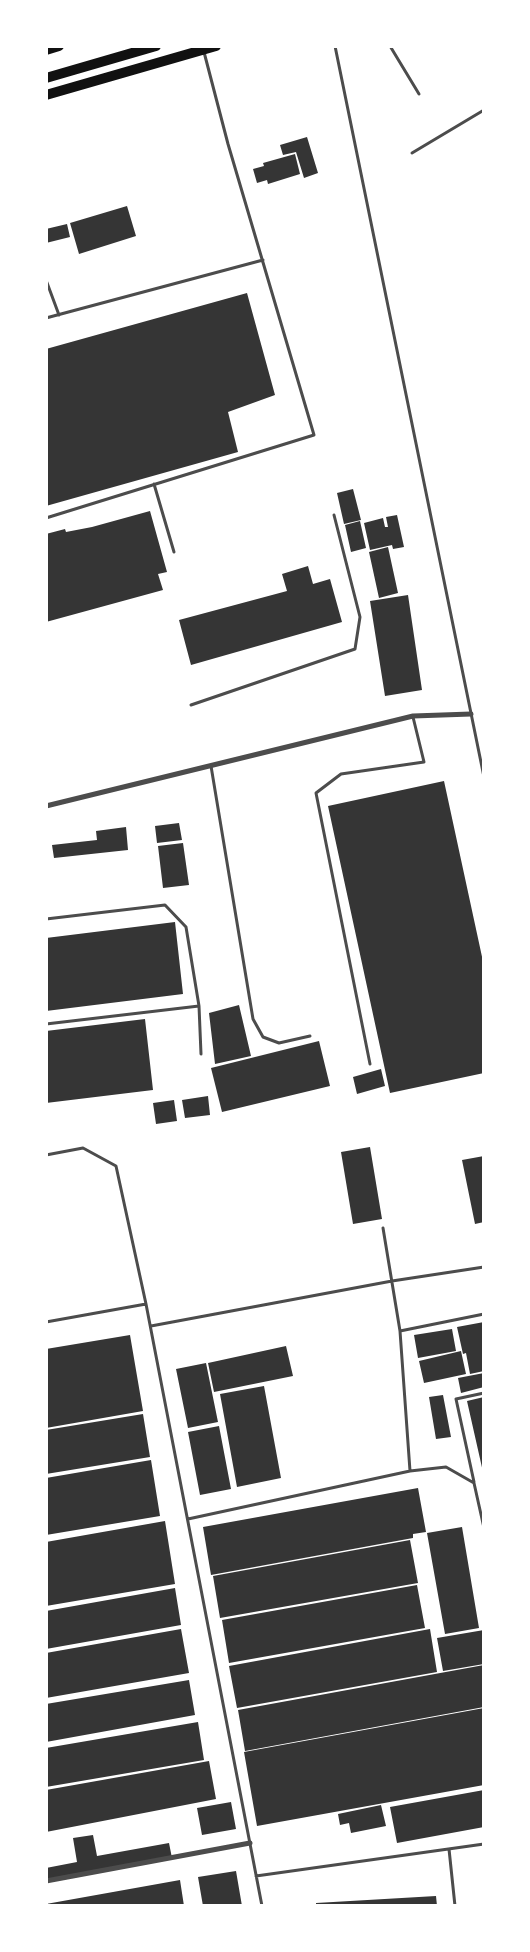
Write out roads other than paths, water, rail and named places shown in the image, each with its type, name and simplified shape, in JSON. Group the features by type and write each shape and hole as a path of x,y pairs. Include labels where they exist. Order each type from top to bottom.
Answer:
{"highway":[{"path":"46,50 59,46"},
{"path":"46,78 156,46"},
{"path":"46,95 216,46"}],"street":[{"path":"46,806 413,716 471,714"},
{"path":"46,1881 250,1844"}],"lane":[{"path":"335,46 484,777"},
{"path":"390,46 419,94"},
{"path":"46,518 314,435 228,144 204,48"},
{"path":"412,153 484,110"},
{"path":"46,318 263,260"},
{"path":"46,280 58,315"},
{"path":"154,484 174,552"},
{"path":"191,705 355,649 360,617 334,515"},
{"path":"370,1064 316,793 341,774 424,762 413,716"},
{"path":"211,766 252,1019 263,1037 279,1043 310,1036"},
{"path":"46,919 165,906 186,927 199,1006 201,1054"},
{"path":"46,1024 199,1006"},
{"path":"46,1155 83,1148 116,1166 151,1326 262,1906"},
{"path":"384,1228 400,1331 410,1471"},
{"path":"151,1326 392,1281 484,1267"},
{"path":"46,1322 146,1304"},
{"path":"400,1331 484,1314"},
{"path":"484,1393 456,1400 484,1528"},
{"path":"188,1519 410,1471 446,1467 474,1483"},
{"path":"256,1876 484,1844"},
{"path":"449,1849 455,1906"}]}
